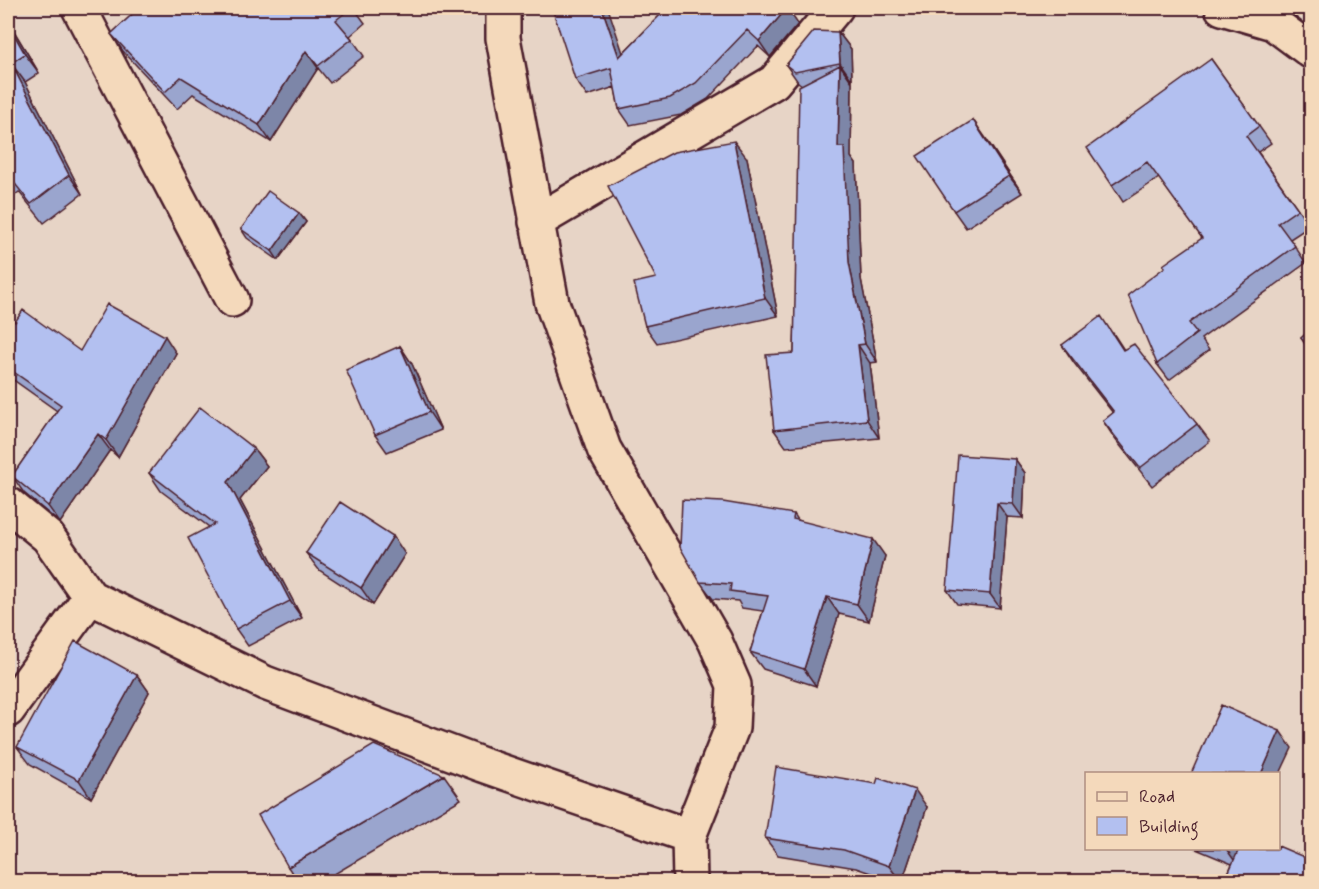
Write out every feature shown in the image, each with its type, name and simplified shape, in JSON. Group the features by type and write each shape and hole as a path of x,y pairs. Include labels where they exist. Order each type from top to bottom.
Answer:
{"street":[{"path":"79,8 232,300"},
{"path":"503,8 503,38 552,303 604,449 715,641 734,685 732,729 689,836 690,882"},
{"path":"536,222 774,82 836,8"},
{"path":"1222,8 1273,23 1311,52"},
{"path":"8,504 48,537 90,597 265,683 483,765 689,836"},
{"path":"8,710 90,597"}],"building":[{"path":"139,8 351,8 336,20 352,39 318,66 306,51 259,125 181,77 165,92 111,34"},
{"path":"552,8 602,8 619,57 667,8 787,8 759,41 747,30 696,83 670,98 619,109 611,68 575,79"},
{"path":"8,24 25,54 11,63 69,175 31,204 8,175"},
{"path":"814,31 838,32 840,63 795,72 786,65"},
{"path":"1211,59 1259,126 1246,136 1298,209 1278,223 1295,246 1189,323 1197,333 1157,364 1128,295 1165,267 1163,265 1202,238 1147,162 1112,185 1087,148"},
{"path":"840,65 838,147 844,147 849,262 865,344 858,345 867,420 774,430 766,355 794,353 799,86"},
{"path":"973,120 1009,176 954,211 917,156"},
{"path":"734,141 765,298 645,326 634,283 656,278 608,186 674,152"},
{"path":"268,191 299,213 272,251 241,229"},
{"path":"107,304 165,336 106,440 98,434 48,506 12,476 61,405 8,368 8,315 15,322 23,310 80,351"},
{"path":"1101,316 1123,350 1134,344 1197,424 1140,468 1103,421 1114,412 1062,345"},
{"path":"1311,329 1311,349 1301,338"},
{"path":"400,346 429,412 375,435 346,370"},
{"path":"200,407 254,449 228,482 290,601 236,629 188,538 215,524 149,473"},
{"path":"958,455 1015,459 1013,504 997,503 990,594 947,590"},
{"path":"682,500 723,502 794,514 793,519 873,539 857,604 827,597 804,669 750,652 768,596 730,591 731,584 700,582 680,547"},
{"path":"340,502 393,536 361,588 306,553"},
{"path":"75,641 137,675 79,780 17,747"},
{"path":"1221,705 1280,731 1262,772 1192,772"},
{"path":"374,745 444,775 288,867 258,815"},
{"path":"776,767 876,784 878,778 915,790 889,866 844,850 765,838"},
{"path":"1280,847 1311,860 1311,882 1235,882 1226,878 1239,850 1280,850"}]}
